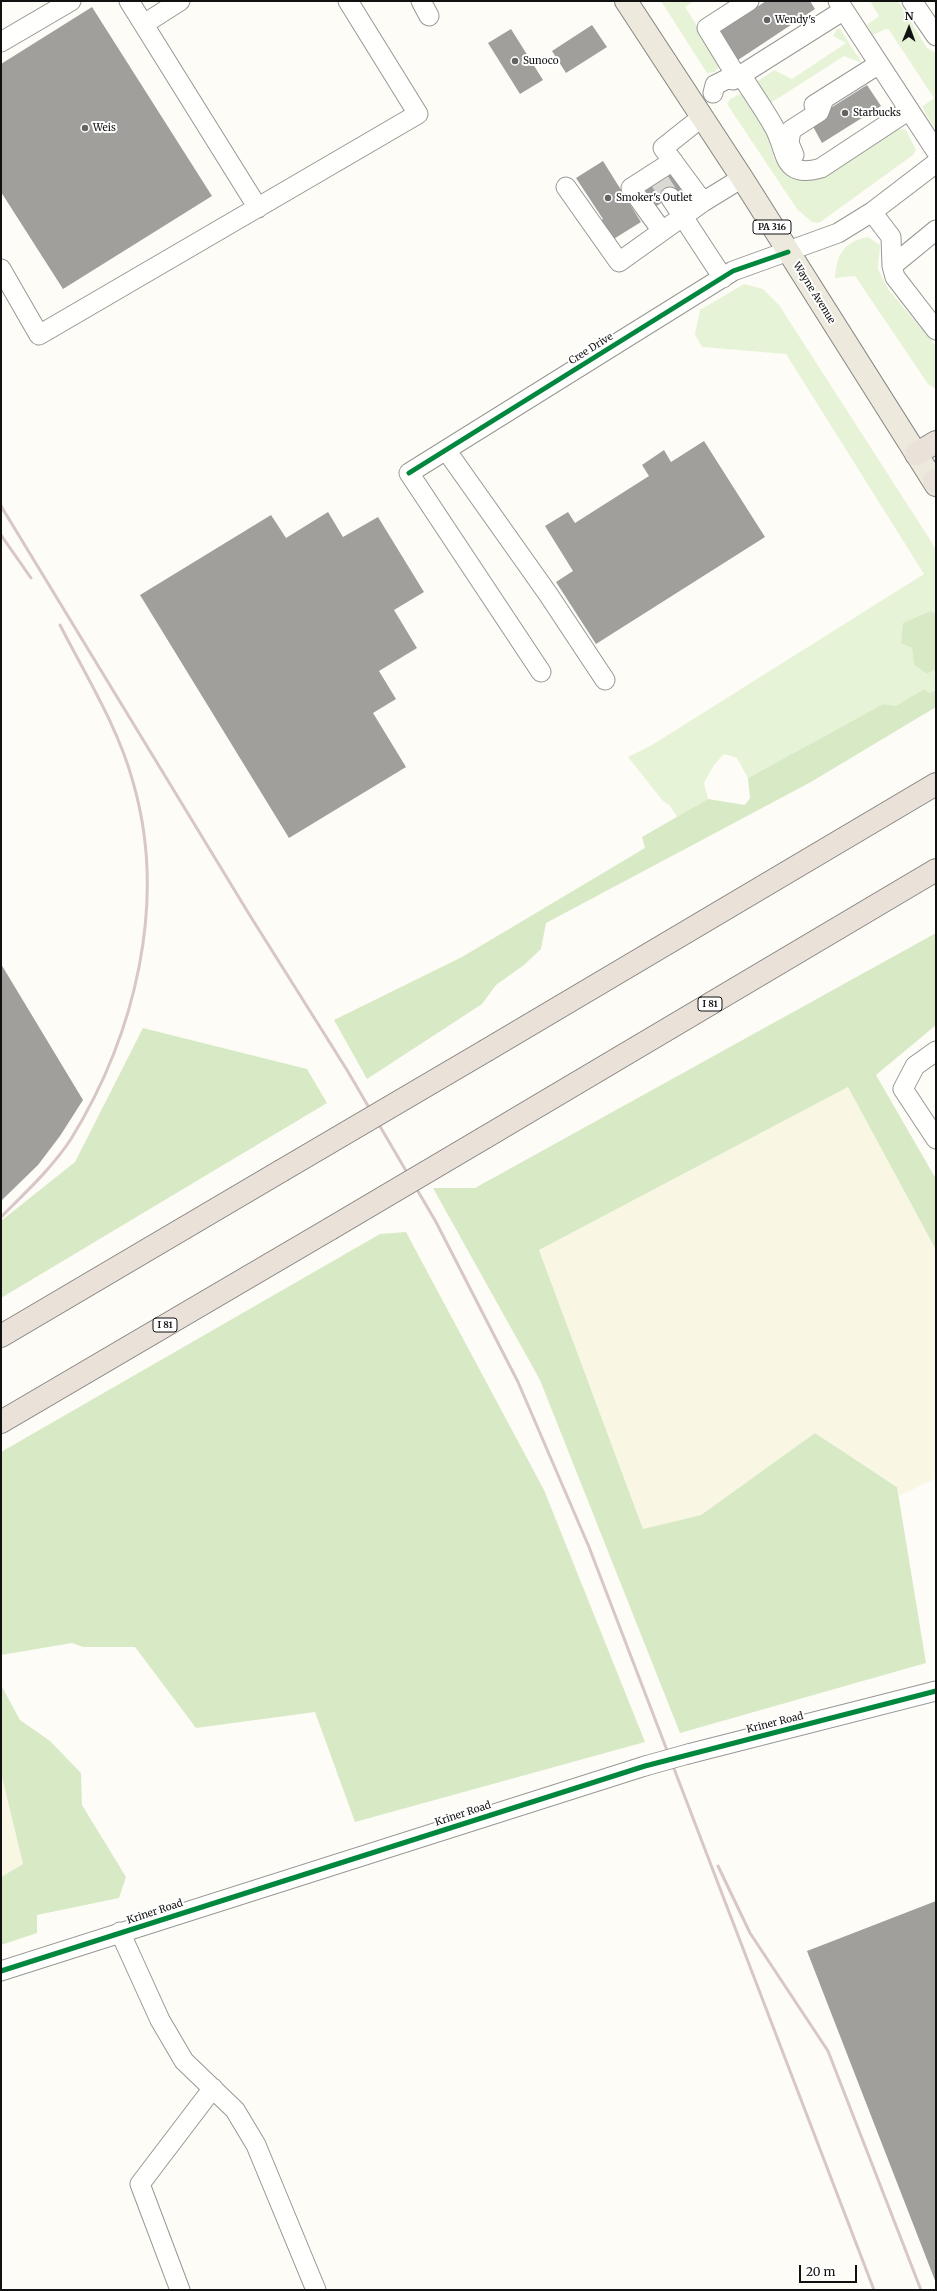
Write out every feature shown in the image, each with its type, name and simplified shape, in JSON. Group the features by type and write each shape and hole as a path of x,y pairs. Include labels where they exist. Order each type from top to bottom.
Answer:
{"highway":[{"path":"916,454 936,442"},
{"path":"1,1336 936,784"},
{"name":"I 81","path":"1,1422 936,870"}],"main road":[{"name":"Wayne Avenue","path":"626,1 742,178 935,482"}],"street":[{"path":"1,42 71,1"},
{"path":"130,1 258,208"},
{"path":"144,24 180,1"},
{"path":"1,269 40,335 418,114 348,1"},
{"path":"749,1 707,28 776,128 787,160 799,169 811,171 821,168 903,114"},
{"path":"732,12 748,10 762,1"},
{"path":"703,202 663,148 713,93 720,93 731,86 755,57 821,15 825,10 827,1"},
{"path":"912,1 936,36"},
{"path":"739,76 841,5 879,64 903,114 936,152"},
{"path":"776,128 879,64"},
{"path":"824,98 819,112 791,130 789,136 790,150 795,158 812,164 819,162 888,118 903,114"},
{"path":"662,231 631,188 657,177 673,161"},
{"name":"Cree Drive","path":"541,672 409,473 733,271 838,233 872,212 936,163"},
{"path":"566,187 619,262 703,202 742,178"},
{"path":"670,197 684,216 723,278"},
{"path":"872,212 891,237 892,266 895,278 936,330"},
{"path":"892,266 936,230"},
{"path":"446,450 548,594 605,680"},
{"path":"936,1051 916,1066 903,1089 936,1139"},
{"name":"Kriner Road","path":"1,1971 645,1766 936,1691"},
{"path":"120,1932 160,2020 184,2061 235,2110 256,2145 316,2290"},
{"path":"180,2290 140,2184 213,2088"}],"shaded area":[{"path":"848,1087 936,1250 936,1478 899,1496 897,1486 815,1433 701,1515 643,1529 539,1250"},
{"path":"1,1773 23,1864 1,1877"}],"green space":[{"path":"661,1 694,1 685,7 721,63 715,72 707,73"},
{"path":"870,1 898,1 927,48 936,53 936,131 922,107 934,98 889,30 886,29 873,35 867,25 879,16"},
{"path":"837,29 840,29 862,63 844,56 769,104 755,83 774,70 792,79 846,43 833,36"},
{"path":"741,94 747,96 768,130 770,146 775,160 792,176 898,129 906,130 916,150 913,155 819,223 812,222 797,209 727,104 730,99"},
{"path":"868,237 880,245 878,269 888,289 936,346 936,389 928,384 855,276 835,278 837,262 843,250 853,242"},
{"path":"744,284 763,289 779,305 936,549 936,614 931,611 912,648 914,665 927,674 936,669 936,690 930,693 924,689 896,707 883,704 748,778 737,758 724,754 714,765 704,783 708,799 678,818 669,805 663,801 628,757 652,745 924,574 786,354 702,347 695,334 700,310"},
{"path":"931,611 936,614 936,669 927,674 914,665 912,648 901,643 903,623"},
{"path":"924,689 930,693 936,690 936,707 811,782 546,923 541,949 524,965 496,985 482,1004 367,1079 334,1020 462,957 645,848 642,837 708,799 745,805 750,798 748,778 883,704 896,706"},
{"path":"936,933 936,1025 876,1075 936,1179 936,1250 848,1087 539,1250 643,1529 701,1515 815,1433 897,1487 926,1663 680,1733 540,1380 433,1188 475,1188"},
{"path":"143,1028 307,1069 327,1103 1,1298 1,1221 75,1162"},
{"path":"406,1232 544,1490 645,1742 355,1822 315,1712 196,1728 135,1647 83,1647 72,1643 1,1655 1,1452 380,1234"},
{"path":"1,1685 20,1720 50,1741 81,1773 82,1805 126,1877 119,1898 37,1915 37,1933 1,1945 1,1877 23,1864 1,1773"}],"building":[{"name":"Wendy's","path":"766,1 810,1 815,9 738,60 720,31"},
{"name":"Weis","path":"92,7 212,196 63,289 1,192 1,64"},
{"name":"Sunoco","path":"592,25 607,47 566,73 552,51"},
{"name":"Sunoco","path":"511,29 543,80 520,94 488,43"},
{"name":"Starbucks","path":"867,85 881,106 822,143 810,121"},
{"name":"Smoker's Outlet","path":"603,161 641,222 612,240 600,221 603,219 576,178"},
{"path":"676,169 687,186 652,209 640,192"},
{"path":"704,441 765,537 596,644 556,582 573,571 545,526 568,512 575,523 649,476 642,465 664,450 671,462"},
{"path":"328,512 343,537 378,517 424,592 394,610 417,648 379,671 396,699 373,713 406,767 289,838 140,595 271,515 286,538"},
{"path":"1,964 83,1100 60,1136 38,1165 1,1201"},
{"path":"936,1901 936,2283 807,1951"}],"tunnel":[{"path":"659,180 670,197"}],"railway":[{"path":"1,506 249,914 347,1070 436,1222 518,1382 589,1547 874,2290"},
{"path":"1,535 31,578"},
{"path":"1,1217 38,1180 64,1150 93,1099 113,1056 128,1012 139,966 146,920 147,874 143,828 133,782 119,741 91,683 60,625"},
{"path":"718,1866 750,1933 828,2051 921,2290"}],"cycle path":[{"path":"409,473 733,271 788,252"},
{"path":"1,1971 645,1766 936,1691"}],"place":[{"name":"Wendy's","path":"767,20"},
{"name":"Sunoco","path":"515,61"},
{"name":"Starbucks","path":"845,113"},
{"name":"Weis","path":"85,128"},
{"name":"Smoker's Outlet","path":"608,198"}]}
